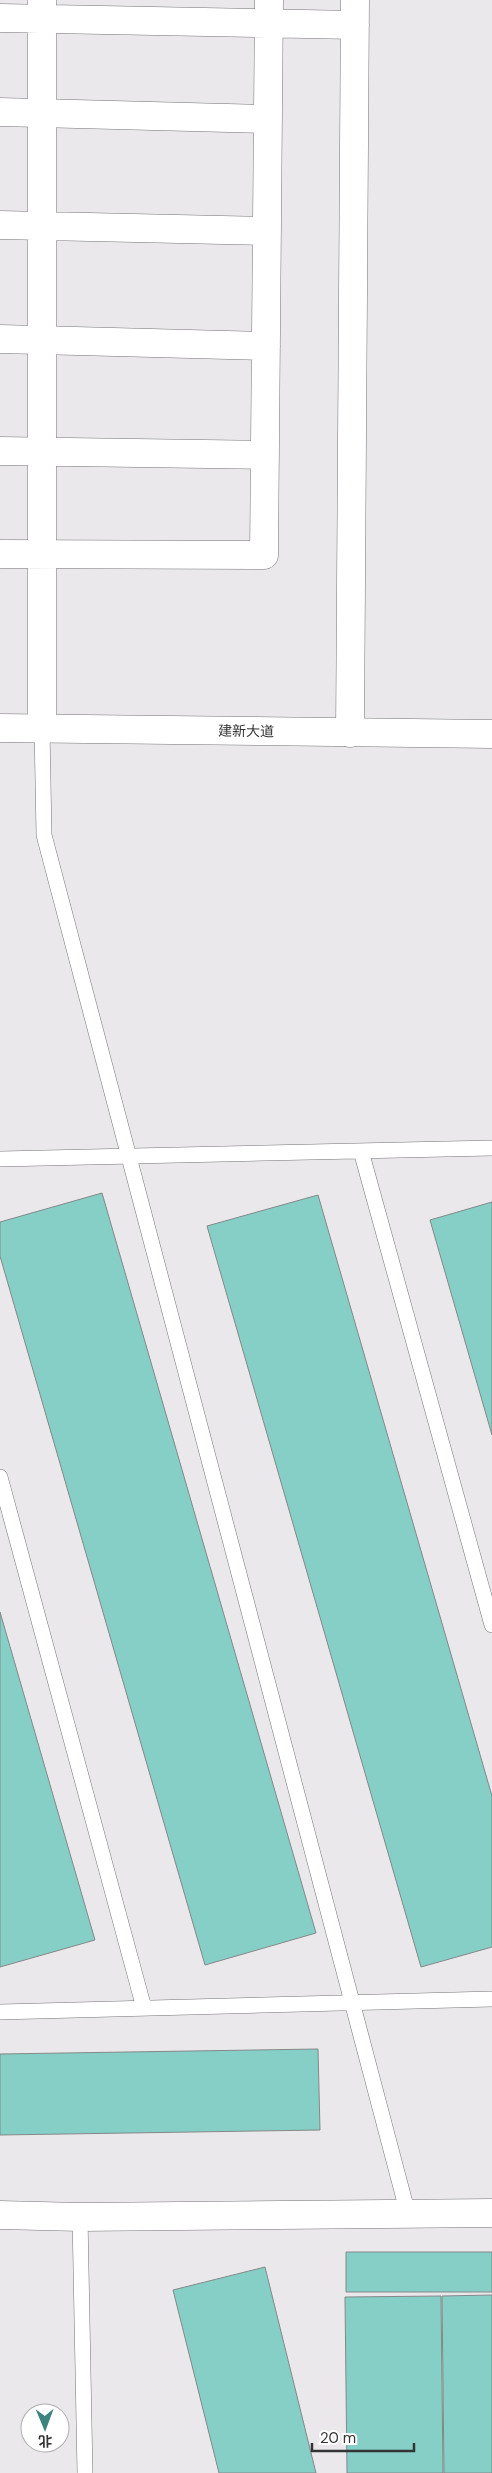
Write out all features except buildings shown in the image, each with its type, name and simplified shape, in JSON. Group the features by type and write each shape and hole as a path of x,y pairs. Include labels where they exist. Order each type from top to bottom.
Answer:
{"street":[{"path":"42,9 42,728"},
{"path":"0,18 42,9 355,13 350,733"},
{"path":"0,554 264,555 269,12"},
{"path":"0,112 268,119"},
{"path":"0,225 267,231"},
{"path":"0,338 266,346"},
{"path":"0,451 265,455"},
{"name":"建新大道","path":"0,728 492,735"},
{"path":"0,2215 80,2217 492,2213"}],"lane":[{"path":"42,728 44,835 408,2214"},
{"path":"0,1159 492,1148"},
{"path":"361,1151 492,1625"},
{"path":"0,1477 144,2008"},
{"path":"0,2012 492,1999"},
{"path":"80,2217 85,2473"}]}
